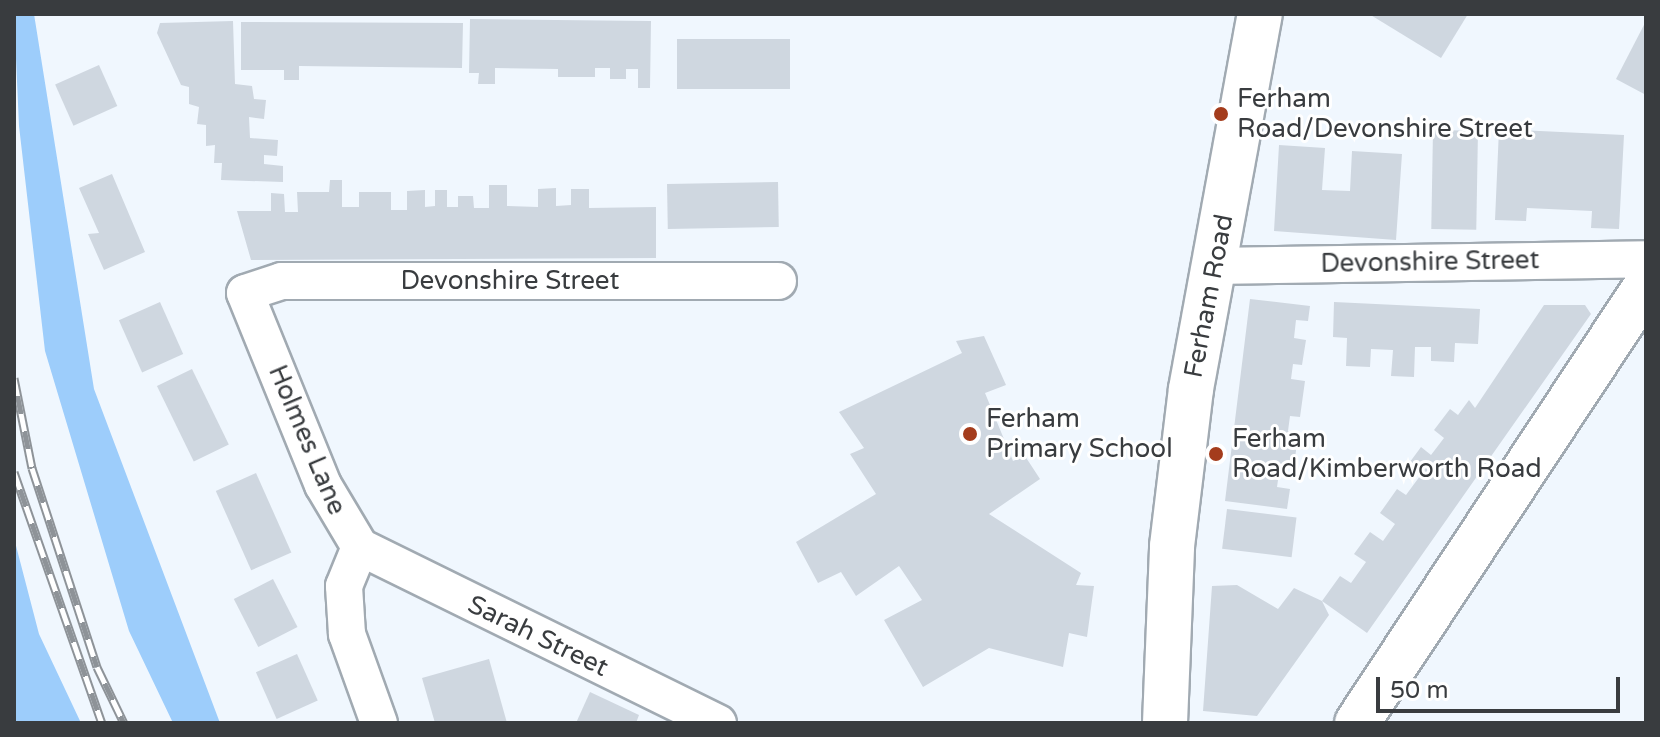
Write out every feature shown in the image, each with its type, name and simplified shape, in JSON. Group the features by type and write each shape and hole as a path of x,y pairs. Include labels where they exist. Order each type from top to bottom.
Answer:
{"street":[{"name":"Ferham Road","path":"1165,723 1172,546 1214,266 1260,14"},
{"name":"Devonshire Street","path":"1214,266 1646,259"},
{"name":"Devonshire Street","path":"245,293 282,281 778,281"},
{"path":"1357,723 1646,286"},
{"name":"Holmes Lane","path":"245,293 323,485 360,547"},
{"path":"360,547 344,586 347,634 379,723"},
{"name":"Sarah Street","path":"360,547 718,723"}],"shaded area":[{"path":"14,14 34,14 94,389 220,723 173,723 129,631 45,351 19,126"},
{"path":"14,538 39,634 81,723 14,723"}],"building":[{"path":"1369,14 1468,14 1441,58"},
{"path":"470,19 651,21 650,88 638,88 638,69 626,69 626,79 610,79 610,68 595,68 595,77 558,77 558,69 495,68 495,84 478,84 479,73 469,73"},
{"path":"233,21 235,84 252,86 254,99 266,100 264,119 249,117 250,138 278,140 277,156 264,155 264,164 283,166 283,182 221,180 222,163 214,163 215,145 206,146 206,125 197,124 199,107 189,104 189,87 181,85 157,33 160,23"},
{"path":"1646,21 1646,95 1616,79"},
{"path":"241,22 463,23 462,68 299,66 299,80 284,80 284,70 241,70"},
{"path":"677,39 790,39 790,89 677,89"},
{"path":"99,65 117,106 73,126 55,85"},
{"path":"1499,129 1624,135 1619,229 1591,228 1592,211 1527,208 1526,221 1495,220"},
{"path":"1433,130 1478,131 1476,230 1431,229"},
{"path":"1279,145 1325,148 1322,190 1350,191 1352,151 1402,154 1396,240 1274,231"},
{"path":"112,174 145,252 104,270 88,234 99,233 79,188"},
{"path":"330,180 342,180 342,207 359,207 359,192 391,192 391,210 407,210 407,191 425,190 425,207 435,206 435,190 447,190 447,207 458,207 458,196 473,196 474,208 489,208 489,185 507,185 507,206 538,207 538,189 556,188 556,206 571,205 571,189 589,189 589,208 656,207 656,258 251,260 237,211 271,211 271,193 284,194 285,212 298,212 297,192 329,192"},
{"path":"778,182 779,227 668,229 667,184"},
{"path":"1250,299 1310,306 1308,321 1296,320 1294,338 1306,340 1302,365 1293,364 1291,379 1305,381 1300,417 1290,416 1288,431 1298,433 1294,468 1280,466 1277,487 1290,489 1287,509 1225,501"},
{"path":"160,302 183,354 142,372 119,320"},
{"path":"1334,302 1480,309 1478,344 1455,343 1454,362 1431,361 1431,347 1415,347 1414,377 1391,376 1393,350 1371,349 1370,367 1346,366 1347,338 1333,337"},
{"path":"1544,305 1585,305 1591,314 1367,633 1322,601 1340,576 1351,583 1366,562 1354,554 1370,532 1383,541 1395,524 1380,513 1397,489 1406,495 1420,476 1407,466 1421,447 1431,455 1444,438 1434,430 1450,409 1458,415 1469,400 1475,408"},
{"path":"984,336 1006,385 985,393 1013,461 1025,456 1040,479 989,514 1081,573 1076,585 1094,586 1087,637 1069,633 1063,667 989,648 923,687 884,620 922,600 899,566 856,596 841,572 818,583 796,542 876,494 850,454 864,448 839,412 962,353 956,341"},
{"path":"192,369 229,444 194,462 157,386"},
{"path":"256,473 291,552 251,570 216,491"},
{"path":"1227,509 1296,518 1292,557 1222,549"},
{"path":"273,579 298,627 258,647 234,599"},
{"path":"1237,585 1278,609 1294,588 1322,601 1329,615 1257,716 1203,711 1212,586"},
{"path":"297,654 318,701 277,719 256,672"},
{"path":"489,659 507,723 435,723 422,678"},
{"path":"590,692 639,715 636,723 576,723"}],"railway":[{"path":"14,378 32,468 97,667 124,723"},
{"path":"14,472 102,723"}],"place":[{"name":"Ferham Road/Devonshire Street","path":"1221,114"},
{"name":"Ferham Primary School","path":"970,434"},
{"name":"Ferham Road/Kimberworth Road","path":"1216,454"}]}
